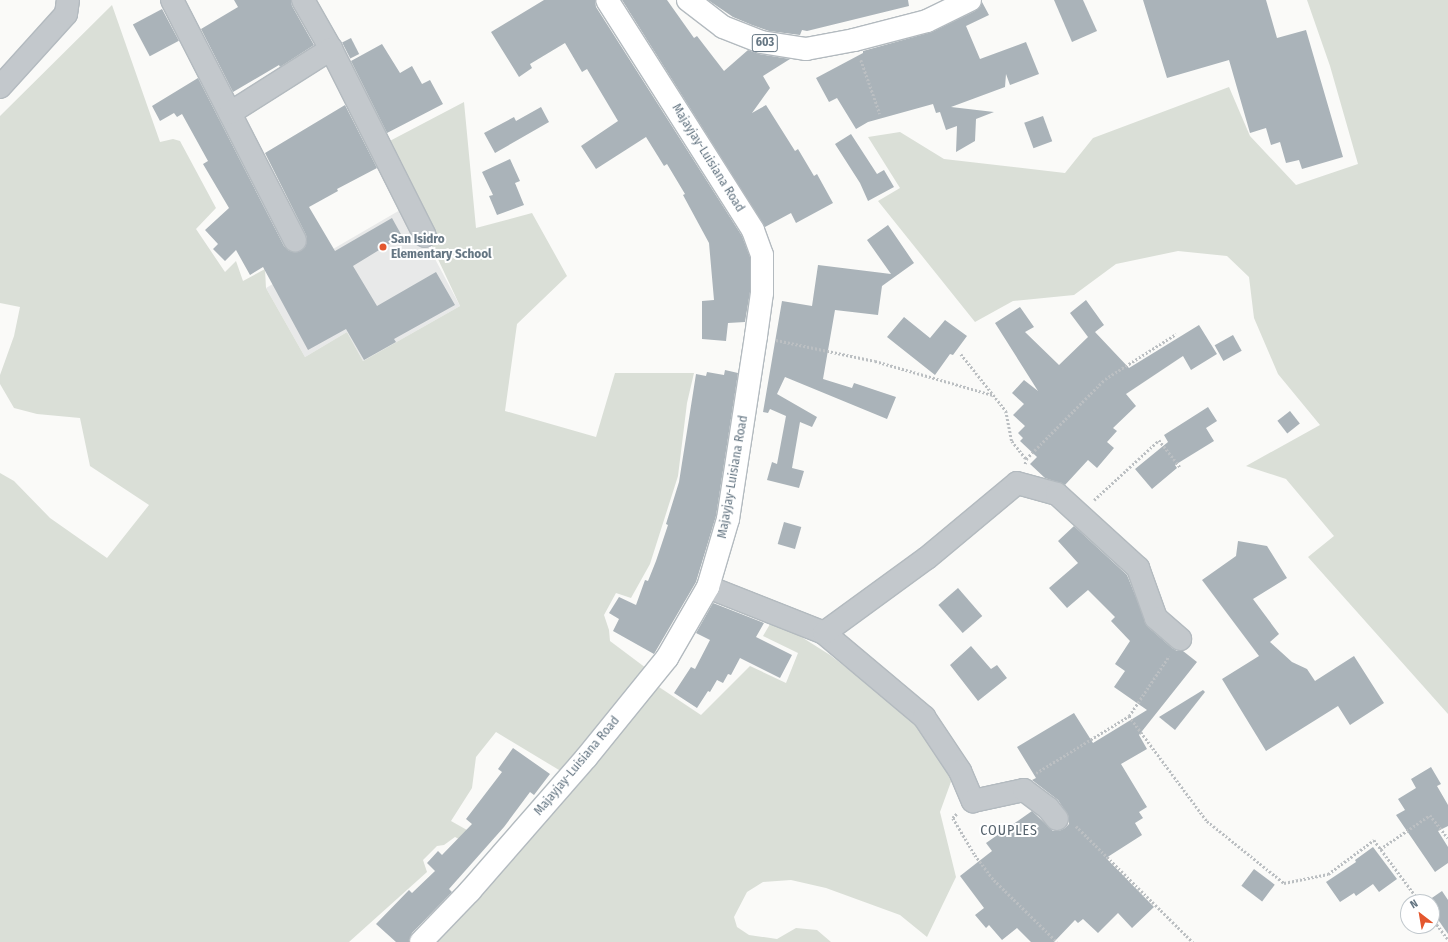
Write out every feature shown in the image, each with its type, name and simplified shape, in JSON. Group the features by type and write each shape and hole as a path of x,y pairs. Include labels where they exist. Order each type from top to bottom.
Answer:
{"street":[{"path":"0,87 66,14 68,0"},
{"path":"172,0 295,240"},
{"path":"303,0 331,49 425,236"},
{"name":"Majayjay-Luisiana Road","path":"421,942 470,890 581,764 667,658 708,587 728,519 762,293 762,255 753,230 607,0"},
{"name":"603","path":"688,0 723,27 761,42 806,49 854,40 927,21 970,0"},
{"path":"230,112 331,49"},
{"path":"824,633 927,558 1018,483 1057,494 1138,568 1156,618 1180,639"},
{"path":"708,587 824,633 924,717 960,771 973,800 1024,790 1048,808 1057,819"}],"path":[{"path":"854,40 880,114"},
{"path":"1018,483 1026,459 1105,379 1176,334"},
{"path":"756,336 875,361 993,395"},
{"path":"961,354 1006,411 1012,441 1026,459"},
{"path":"1079,514 1159,440 1180,467"},
{"path":"1024,790 1027,779 1129,716 1180,639"},
{"path":"1129,716 1206,821 1284,883 1328,874 1374,840 1414,894"},
{"path":"973,800 953,818 975,855 994,880 1057,942"},
{"path":"1380,849 1430,814 1448,838"},
{"path":"1057,819 1065,815 1193,942"},
{"path":"1440,928 1448,939"}],"shaded area":[{"path":"1307,0 1448,0 1448,714 1308,557 1334,536 1286,479 1246,466 1320,425 1278,374 1254,318 1249,277 1227,256 1178,251 1116,264 1074,295 1013,301 975,322 878,201 900,188 868,137 900,132 944,159 1065,173 1093,138 1229,87 1250,136 1296,185 1358,164 1330,66"},
{"path":"112,5 160,142 173,139 180,141 216,208 196,229 225,272 236,261 243,281 265,269 266,288 305,357 347,332 363,361 460,306 384,144 464,102 476,228 532,213 567,276 517,324 505,411 596,437 615,373 694,373 687,403 678,476 650,564 631,598 616,593 604,615 609,630 610,641 650,671 564,773 496,732 476,757 472,788 451,821 467,830 461,840 455,837 444,845 437,846 423,860 427,872 349,942 0,942 0,473 14,481 50,518 107,558 149,505 90,466 80,418 37,414 14,408 0,384 0,375 14,336 20,307 0,303 0,116"},
{"name":"San Isidro Elementary School","path":"407,206 460,306 363,361 347,332 305,357 266,288"},
{"path":"773,619 830,655 914,720 952,779 940,812 956,877 927,937 900,915 826,888 791,880 763,882 747,892 734,917 737,927 749,935 777,939 796,928 817,930 831,942 434,942 534,831 659,687 701,715 750,666 786,683 798,653 763,636"}],"building":[{"path":"234,0 291,0 292,6 314,45 280,67 279,65 233,92 201,29 238,7"},
{"path":"544,0 595,0 596,7 742,236 750,257 750,292 745,322 728,323 726,341 702,339 702,301 714,300 709,243 683,195 685,194 667,164 664,166 646,137 596,169 581,146 618,121 587,69 582,72 565,43 530,64 532,68 519,77 491,32"},
{"path":"622,0 667,0 694,38 697,36 724,71 748,50 759,54 790,59 763,76 770,88 752,113 766,105 795,151 798,149 814,176 817,174 833,203 796,223 791,213 765,227"},
{"path":"708,0 908,0 909,6 807,31 802,30 800,35 769,31 752,25 733,17"},
{"path":"1054,0 1083,0 1097,31 1072,42"},
{"path":"1143,0 1266,0 1277,38 1306,30 1343,157 1302,169 1299,160 1286,163 1280,142 1271,145 1266,128 1250,133 1229,60 1167,78"},
{"path":"982,2 989,15 966,26 980,59 1026,42 1039,74 1010,85 1006,74 1005,87 951,107 994,112 976,119 975,141 956,152 957,126 946,130 940,112 936,113 933,104 868,122 856,129 837,98 829,102 816,78 863,53 863,51 932,32 975,11 980,7"},
{"path":"162,9 179,41 150,56 133,24"},
{"path":"351,38 359,54 350,59 342,43"},
{"path":"382,44 400,73 412,66 422,84 430,80 443,104 387,133 351,61"},
{"path":"198,78 284,246 288,250 294,252 300,251 305,247 307,241 306,235 265,153 345,105 377,168 337,189 338,191 309,207 335,251 392,218 402,236 353,266 377,306 436,272 455,305 394,339 396,342 364,360 346,329 308,350 263,267 250,275 236,250 225,261 213,249 218,244 205,230 229,208 203,164 208,161 182,114 177,117 174,113 160,121 152,106"},
{"path":"541,107 549,122 495,153 484,133 514,117 516,121"},
{"path":"1043,116 1052,141 1033,148 1024,123"},
{"path":"851,134 877,174 884,170 894,187 868,201 860,183 835,144"},
{"path":"510,159 520,181 515,183 524,205 497,215 489,196 493,195 482,172"},
{"path":"888,225 914,263 882,286 878,315 835,310 823,379 852,388 854,383 896,397 887,419 785,377 777,394 817,417 812,427 800,422 792,468 804,471 799,488 767,480 772,462 777,464 786,416 770,409 768,413 763,412 782,301 812,306 818,265 891,274 867,240"},
{"path":"1086,300 1104,325 1095,332 1129,368 1199,325 1217,354 1191,370 1183,356 1126,394 1136,406 1113,428 1117,431 1107,442 1114,448 1097,468 1088,460 1065,485 1045,478 1030,464 1037,457 1020,441 1023,438 1018,433 1025,426 1013,415 1024,404 1012,393 1024,380 1038,391 995,323 1020,307 1034,327 1025,332 1059,365 1088,337 1070,313"},
{"path":"904,317 930,338 945,320 967,336 953,355 950,354 935,375 887,337"},
{"path":"1233,335 1242,351 1223,361 1215,345"},
{"path":"725,370 738,373 716,516 696,582 654,654 613,631 619,619 609,613 619,597 636,605 645,580 648,581 656,561 668,525 666,524 679,482 696,374 706,376 707,372 724,375"},
{"path":"1208,407 1217,421 1206,428 1214,441 1175,465 1177,468 1152,489 1135,469 1168,442 1164,435"},
{"path":"1290,411 1300,424 1287,433 1277,421"},
{"path":"784,522 801,527 795,549 778,544"},
{"path":"1074,526 1127,575 1148,627 1172,648 1177,651 1183,651 1197,662 1139,735 1147,749 1121,764 1147,807 1139,812 1143,818 1135,823 1142,835 1106,858 1154,907 1132,928 1118,913 1098,933 1083,919 1078,923 1075,920 1054,942 1031,942 1017,928 1002,940 989,925 986,928 975,915 984,908 960,876 992,851 986,843 1032,811 1053,831 1059,831 1069,824 1069,817 1058,800 1032,780 1036,778 1017,747 1074,713 1093,743 1147,710 1114,687 1125,671 1115,664 1130,641 1111,621 1115,617 1088,590 1067,608 1049,588 1078,563 1058,541"},
{"path":"1238,541 1267,546 1287,578 1253,599 1279,634 1270,642 1292,662 1307,669 1315,681 1354,656 1384,703 1350,725 1338,706 1266,751 1222,679 1259,656 1202,580 1236,556"},
{"path":"958,588 982,616 963,633 938,605"},
{"path":"713,603 764,623 756,637 792,655 780,678 740,658 731,675 728,674 723,683 717,680 710,692 708,691 697,708 674,693 691,667 695,669 710,640 696,633"},
{"path":"971,646 991,669 997,665 1007,678 978,701 950,665"},
{"path":"1203,690 1205,692 1175,730 1159,717"},
{"path":"513,748 550,774 534,795 530,792 504,827 449,889 452,892 412,933 409,942 396,942 376,924 409,890 412,893 435,871 427,863 438,851 442,855 472,824 466,819 502,772 498,769"},
{"path":"1431,767 1441,784 1437,786 1448,805 1448,826 1438,831 1448,847 1448,863 1435,872 1396,815 1405,810 1398,799 1416,788 1411,779"},
{"path":"1373,847 1397,879 1379,892 1373,884 1356,896 1354,893 1340,902 1326,882 1356,862 1355,860"},
{"path":"1254,869 1275,885 1262,901 1241,886"},
{"path":"1442,891 1448,900 1448,934 1440,922 1440,894 1438,894"}],"place":[{"name":"San Isidro Elementary School","path":"383,247"}],"district":[{"name":"COUPLES","path":"1009,831"}]}
